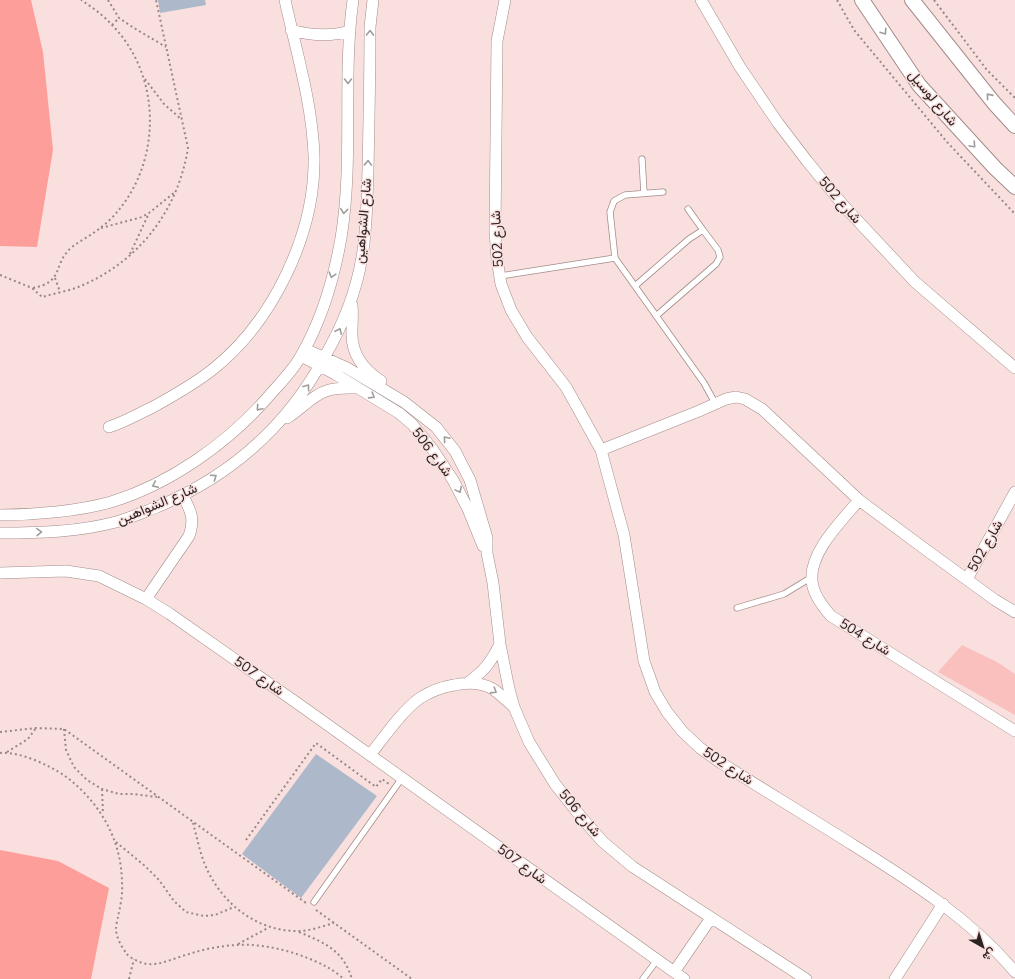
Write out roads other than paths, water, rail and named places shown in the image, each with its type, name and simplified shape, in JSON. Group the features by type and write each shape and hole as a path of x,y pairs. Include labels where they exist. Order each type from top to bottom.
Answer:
{"street":[{"path":"109,427 122,423 166,400 213,369 234,350 256,324 289,269 300,241 308,211 314,156 309,110 284,0"},
{"name":"شارع الشواهين","path":"0,515 65,511 109,502 133,494 163,481 195,461 229,436 253,415 284,379 303,352 318,322 335,265 341,237 348,171 348,74 350,31 354,0"},
{"name":"شارع الشواهين","path":"0,533 57,531 90,527 129,518 183,496 229,467 264,438 281,420 308,386 340,329 351,299 362,257 365,228 369,123 370,27 373,0"},
{"name":"شارع 502","path":"505,0 497,41 495,231 501,284 511,310 528,336 566,387 601,450 624,535 644,661 655,692 667,712 682,731 700,748 721,763 900,875 943,904 1000,954 1015,972"},
{"name":"شارع 502","path":"701,0 740,66 778,123 843,205 915,282 1015,368"},
{"name":"شارع لوسيل","path":"862,0 919,85 995,168 1015,187"},
{"path":"912,0 994,103 1015,126"},
{"path":"291,30 313,35 326,36 350,31"},
{"name":"شارع 506","path":"351,299 352,340 356,355 366,369 390,388 394,396"},
{"name":"شارع 506","path":"303,352 323,361 346,368 394,396 426,418 456,451 470,480 487,538 487,553 493,583 505,676 514,707 529,742 555,784 581,817 603,842 634,866 806,979"},
{"name":"شارع 506","path":"323,361 357,388 399,413 422,435 453,480 468,509 480,541 487,553"},
{"path":"281,420 296,412 317,395 325,391 332,389 357,388"},
{"name":"شارع 502","path":"601,450 699,411 726,398 736,397 745,399 754,403 762,410 859,500 995,600 1015,612"},
{"name":"شارع 502","path":"967,579 1015,492"},
{"path":"146,599 189,536 192,527 192,517 183,496"},
{"name":"شارع 504","path":"859,500 822,546 815,561 812,582 816,595 823,607 831,616 1015,731"},
{"name":"شارع 507","path":"0,573 66,572 99,576 146,599 170,614 370,755 684,979"},
{"path":"469,682 482,673 493,659 500,644"},
{"path":"370,755 420,698 432,691 469,682 480,684 493,690 514,707"},
{"path":"895,979 943,904"},
{"path":"674,972 711,918"}],"lane":[{"path":"642,159 644,193"},
{"path":"663,192 625,195 614,201 610,212 615,258 704,382 715,403"},
{"path":"656,316 716,264 720,258 718,250 688,209"},
{"path":"635,286 689,239 703,230"},
{"path":"500,276 615,258"},
{"path":"737,608 784,594 812,577"},
{"path":"312,904 402,778"},
{"path":"643,979 657,960"}]}
